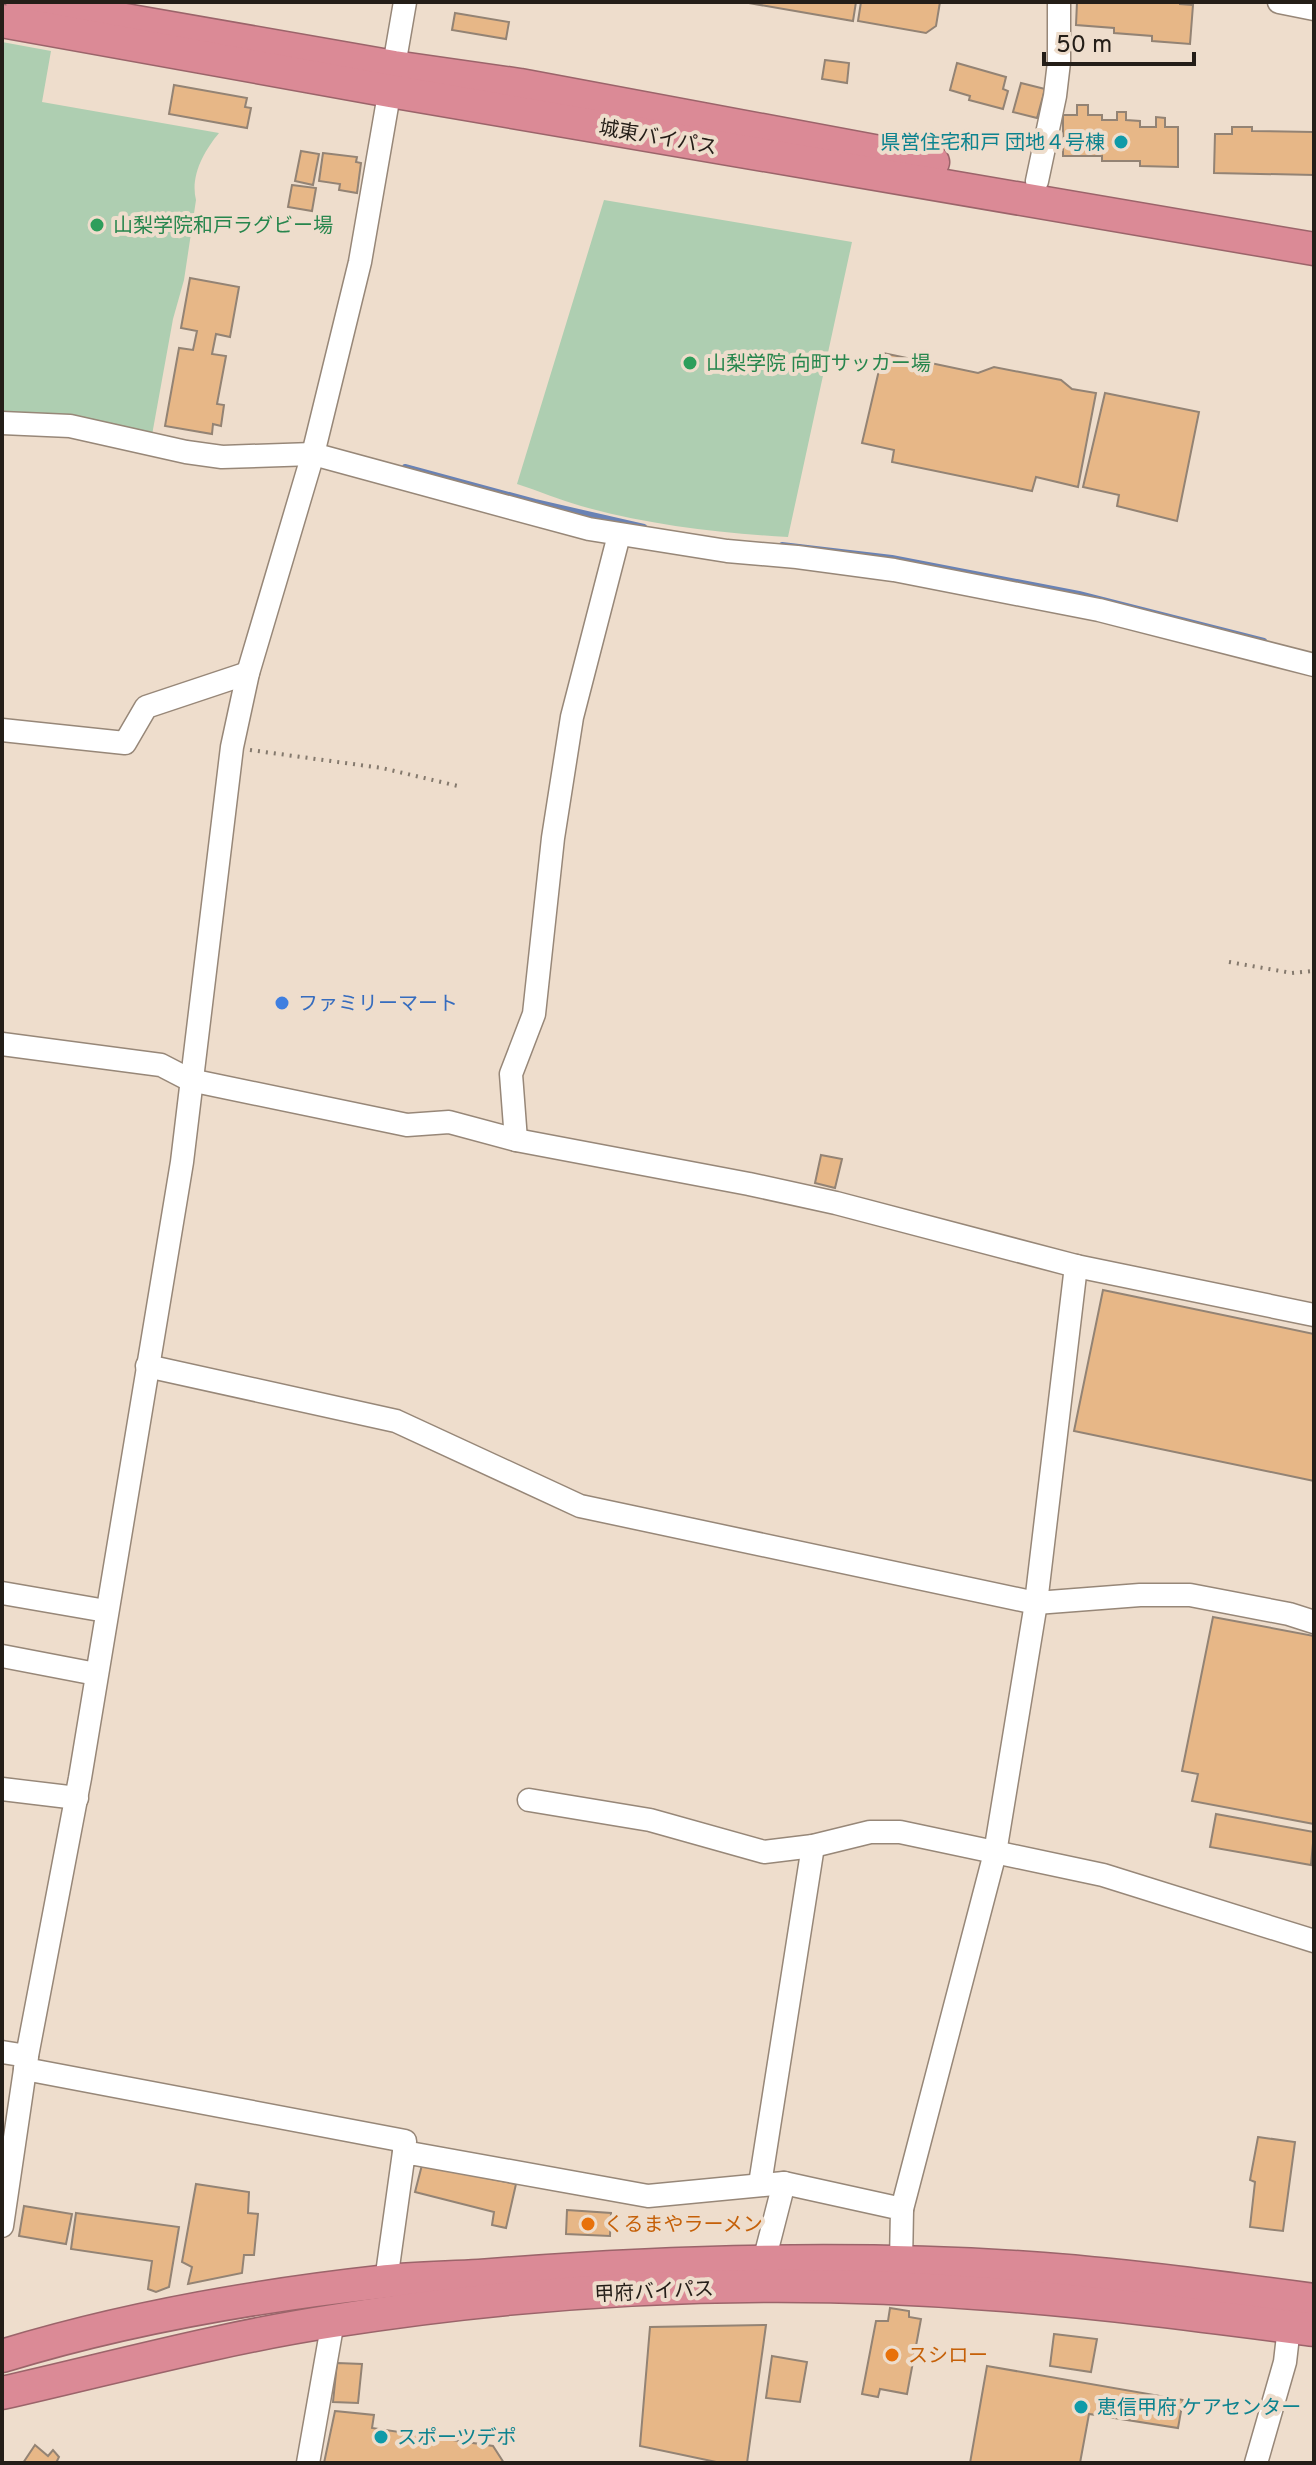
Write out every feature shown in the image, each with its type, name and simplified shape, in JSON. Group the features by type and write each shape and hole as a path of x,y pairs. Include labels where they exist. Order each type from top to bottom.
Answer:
{"highway":[{"name":"城東バイパス","path":"22,2 61,14 392,79 1314,249"},
{"name":"城東バイパス","path":"2,21 61,14"},
{"name":"城東バイパス","path":"392,79 520,85 1314,230"},
{"name":"甲府バイパス","path":"2,2356 91,2330 195,2310 386,2281 572,2268 764,2261 1043,2269 1314,2300"},
{"name":"甲府バイパス","path":"2,2393 253,2335 333,2321 531,2297 793,2286 988,2294 1143,2308 1302,2329"}],"street":[{"path":"2,2226 26,2063 77,1798 182,1162 232,747 248,673 313,454 360,262 405,2"},
{"path":"1037,181 1056,84 1059,2"},
{"path":"1279,2 1314,9"},
{"path":"2,423 70,426 222,457 313,454 619,535 908,572 1099,610 1314,665"},
{"path":"516,1140 511,1074 534,1014 553,838 572,717 619,535"},
{"path":"2,730 125,743 146,707 248,673"},
{"path":"2,1044 161,1065 190,1080 407,1125 449,1122 516,1140 836,1203 1076,1266 1314,1315"},
{"path":"901,2263 902,2209 995,1853 1036,1603 1076,1266"},
{"path":"147,1366 396,1421 580,1506 1036,1603 1140,1595 1190,1595 1289,1614 1314,1622"},
{"path":"2,1593 106,1611"},
{"path":"2,1656 96,1674"},
{"path":"2,1789 77,1798"},
{"path":"529,1800 650,1820 764,1852 813,1846 870,1832 900,1832 1103,1875 1314,1941"},
{"path":"760,2184 813,1846"},
{"path":"2,2052 26,2063 405,2141 386,2281"},
{"path":"404,2152 648,2196 784,2183 902,2209"},
{"path":"764,2261 784,2183"},
{"path":"308,2463 333,2321"},
{"path":"1256,2463 1285,2362 1302,2329"}],"path":[{"path":"232,747 382,768 458,786"},
{"path":"1229,962 1292,973 1314,971"}],"green space":[{"name":"山梨学院和戸ラグビー場","path":"2,42 51,51 42,102 219,133 204,156 195,182 196,200 184,280 173,319 152,435 59,415 2,413"},
{"name":"山梨学院 向町サッカー場","path":"604,200 852,242 788,537 710,530 632,518 581,506 517,484"}],"building":[{"path":"743,2 856,2 853,21"},
{"path":"861,2 940,2 936,26 926,33 858,21"},
{"path":"1077,2 1180,2 1193,5 1190,44 1152,41 1152,36 1114,33 1114,28 1076,25"},
{"path":"455,13 509,22 506,39 452,30"},
{"path":"825,60 849,63 847,83 822,79"},
{"path":"957,63 1006,77 1003,89 1008,91 1003,109 969,100 970,96 950,90"},
{"path":"1021,83 1045,89 1037,118 1013,112"},
{"path":"174,85 247,98 245,107 251,108 247,128 169,114"},
{"name":"県営住宅和戸 団地４号棟","path":"1077,105 1088,105 1088,115 1102,115 1102,120 1117,120 1117,112 1126,112 1126,120 1140,121 1140,127 1156,127 1156,117 1165,118 1165,127 1178,127 1178,167 1140,166 1140,161 1102,161 1102,156 1063,156 1063,115 1077,115"},
{"path":"1232,127 1252,127 1252,131 1313,132 1314,128 1314,175 1214,173 1215,134 1232,134"},
{"path":"301,151 319,154 313,185 295,181"},
{"path":"323,153 357,157 356,162 361,163 357,193 339,190 340,184 319,181"},
{"path":"292,185 316,188 312,211 288,207"},
{"path":"190,278 239,287 230,337 216,334 212,354 226,356 217,404 224,405 221,426 213,424 212,434 165,426 179,348 193,350 197,331 181,328"},
{"path":"883,353 978,373 994,367 1061,380 1072,389 1096,393 1078,487 1036,477 1032,491 892,462 894,450 862,443"},
{"path":"1105,393 1199,412 1177,521 1117,506 1119,495 1083,487"},
{"path":"821,1155 842,1159 835,1188 815,1183"},
{"path":"1103,1290 1314,1334 1314,1481 1074,1431"},
{"path":"1213,1617 1314,1636 1314,1824 1192,1801 1198,1774 1182,1771"},
{"path":"1216,1814 1314,1832 1311,1865 1210,1847"},
{"path":"1258,2137 1295,2142 1283,2231 1250,2227 1255,2182 1250,2180"},
{"path":"422,2165 516,2184 506,2228 492,2225 494,2212 415,2192"},
{"path":"196,2184 249,2192 248,2213 258,2214 254,2255 244,2255 242,2273 188,2284 192,2267 182,2262"},
{"path":"24,2206 72,2214 66,2244 19,2236"},
{"name":"くるまやラーメン","path":"567,2210 611,2213 610,2236 566,2234"},
{"path":"76,2213 179,2227 169,2287 156,2292 148,2289 152,2261 71,2249"},
{"name":"スシロー","path":"890,2308 909,2311 909,2317 921,2319 907,2394 880,2389 878,2397 862,2394 876,2321 888,2321"},
{"path":"766,2325 747,2463 721,2463 640,2446 650,2327"},
{"path":"1054,2334 1097,2339 1091,2372 1050,2366"},
{"path":"772,2356 807,2362 800,2402 766,2398"},
{"path":"337,2363 362,2364 358,2403 333,2402"},
{"name":"恵信甲府 ケアセンター","path":"987,2366 1183,2400 1178,2428 1089,2414 1080,2463 970,2463"},
{"name":"スポーツデポ","path":"335,2411 374,2415 372,2428 493,2446 504,2463 324,2463"},
{"path":"35,2445 48,2456 53,2450 59,2457 56,2463 23,2463"}],"waterway":[{"path":"405,467 644,527"},
{"path":"782,545 892,558 1079,594 1264,641"}],"place":[{"name":"県営住宅和戸 団地４号棟","path":"1121,142"},
{"name":"山梨学院和戸ラグビー場","path":"97,225"},
{"name":"山梨学院 向町サッカー場","path":"690,363"},
{"name":"ファミリーマート","path":"282,1003"},
{"name":"くるまやラーメン","path":"588,2224"},
{"name":"スシロー","path":"892,2355"},
{"name":"恵信甲府 ケアセンター","path":"1081,2407"},
{"name":"スポーツデポ","path":"381,2437"}]}
